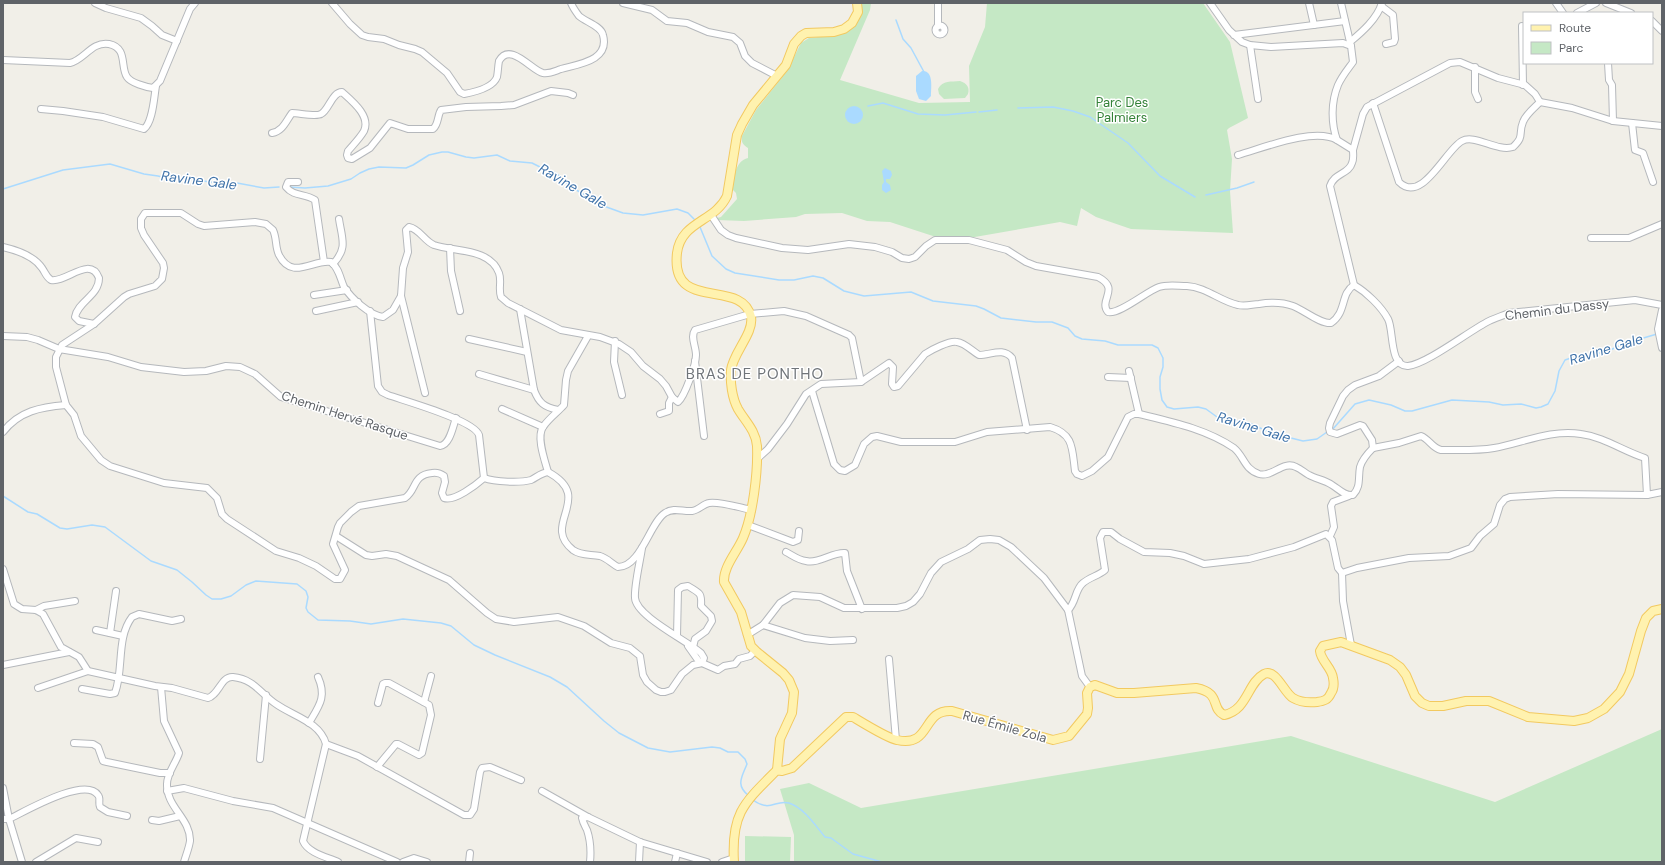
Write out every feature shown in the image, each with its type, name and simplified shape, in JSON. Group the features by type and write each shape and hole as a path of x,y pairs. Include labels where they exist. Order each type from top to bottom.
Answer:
{"main road":[{"path":"777,770 780,739 792,713 794,692 789,680 783,673 755,651 751,646 741,612 726,586 724,578 748,525 752,510 757,460 757,444 755,436 738,408 732,384 731,370 734,360 751,326 750,314 746,307 738,300 694,290 684,283 678,275 677,253 680,241 685,232 719,208 726,196 737,135 754,104 786,65 794,44 801,36 810,33 834,32 844,29 852,23 858,12 857,3"},
{"path":"1090,686 1095,685 1117,693 1196,688 1206,690 1213,695 1224,715 1237,709 1258,680 1265,674 1270,673 1277,678 1291,697 1309,703 1322,701 1328,698 1333,691 1333,677 1320,654 1320,648 1328,644 1341,642 1390,660 1406,675 1415,696 1422,704 1429,706 1443,706 1466,701 1489,701 1528,716 1574,721 1588,718 1604,709 1620,692 1629,674 1640,631 1646,618 1653,611 1662,609"},
{"name":"Rue Émile Zola","path":"734,860 735,825 745,804 777,770 782,771 792,768 846,717 853,717 896,740 913,741 920,737 932,718 944,711 952,711 1040,737 1054,740 1063,739 1069,736 1086,714 1088,708 1087,694 1090,686"}],"street":[{"path":"95,3 106,8 141,18 162,35 177,41"},
{"path":"41,109 63,110 103,117 144,128 149,124 156,86 160,81 190,9 194,3"},
{"path":"332,3 350,24 362,35 384,39 422,52 448,73 460,92 464,94"},
{"path":"464,94 486,87 494,82 499,61 504,56 519,57 538,71 548,74 588,63 598,56 604,43 603,35 599,30 579,15 571,3"},
{"path":"623,3 652,10 667,21 687,23 708,32 733,38 740,43 745,56 752,63 777,76"},
{"path":"938,3 938,26"},
{"path":"1210,3 1234,36 1242,42 1250,45 1271,47 1350,44 1362,32 1381,5 1393,15 1395,39 1394,42 1386,44"},
{"path":"1309,3 1314,25"},
{"path":"1337,140 1333,102 1338,85 1353,62 1341,3"},
{"path":"1556,3 1562,12"},
{"path":"1579,12 1596,3"},
{"path":"1606,3 1628,12"},
{"path":"1234,36 1345,21"},
{"path":"1653,22 1662,31"},
{"path":"1522,26 1523,85"},
{"path":"3,60 70,63 78,60 93,47 109,44 119,51 123,58 128,79 149,87 156,86"},
{"path":"1250,45 1258,99"},
{"path":"1373,448 1372,440 1364,426 1360,425 1337,434 1330,432 1329,428 1343,396 1348,390 1355,385 1379,376 1399,361 1394,351 1389,321 1384,312 1361,289 1354,285 1330,186 1332,180 1349,168 1352,163 1353,150 1363,114 1367,107 1450,63 1460,62 1498,78 1529,87 1540,102 1572,108 1613,120 1662,126"},
{"path":"1608,64 1608,80 1612,85 1613,120"},
{"path":"1475,68 1475,92 1478,99"},
{"path":"272,132 277,132 282,128 292,113 321,114 336,94 342,92 357,106 365,123 364,130 348,151 348,158 352,159 370,148 390,123 408,129 433,129 437,125 441,110 466,107 514,105 551,91 568,93 573,96"},
{"path":"464,94 463,103 466,107"},
{"path":"1373,103 1399,182 1403,186 1411,188 1417,187 1434,173 1453,149 1462,141 1472,140 1502,148 1513,147 1521,139 1522,123 1526,116 1540,102"},
{"path":"1632,123 1635,150 1643,153 1653,182"},
{"path":"1238,155 1309,136 1333,138 1353,150"},
{"path":"298,182 288,182 286,187 296,194 309,197 314,200 324,262"},
{"path":"401,296 393,310 386,316 379,316 358,302 347,290 337,269 332,264 324,262 299,268 288,265 278,252 274,230 266,224 260,222 251,221 204,226 198,224 181,213 147,213 142,217 141,228 163,263 164,268 162,279 155,286 124,297 94,324 67,341 59,349 56,357 56,367 66,405 74,415 85,442 97,457 105,464 164,483 207,488 217,498 222,514 227,519 276,552 299,558 338,580 342,577 345,570 339,555 334,549 336,532 340,523 353,510 362,506 405,498 410,493 416,482 426,474 438,473 444,476 445,482 442,493 444,498 449,499 456,497 484,478 495,481 525,481 531,480 540,474 548,472"},
{"path":"711,215 721,230 736,238 782,248 814,249 849,244 875,247 892,252 902,258 909,259 935,240 973,241 1007,250 1026,262 1036,266 1098,277 1104,280 1108,285 1109,290 1106,306 1108,312 1111,313 1149,291 1162,286 1189,286 1203,290 1239,306 1271,302 1282,303 1293,306 1322,322 1331,323 1339,316 1344,306 1348,290 1354,285"},
{"path":"332,264 340,257 343,248 339,219"},
{"path":"1591,238 1629,238 1662,224"},
{"path":"425,393 401,296 403,268 408,252 406,235 408,227 414,228 431,244 472,253 489,260 499,272 501,297 520,309 561,330 615,341 627,349 643,366 660,379 672,397 678,402 682,398 695,360 696,354 693,337 695,330 750,314 784,311 791,312 806,316 849,334 854,343 861,382"},
{"path":"3,247 17,251 31,258 39,264 47,277 51,280 59,280 80,270 90,269 95,271 99,278 98,287 77,311 75,317 79,321 94,324"},
{"path":"450,248 451,272 460,311"},
{"path":"314,294 347,290"},
{"name":"Chemin du Dassy","path":"1399,361 1406,366 1422,362 1490,320 1509,313 1635,300 1662,305"},
{"path":"316,311 358,302"},
{"path":"520,309 534,390 538,400 543,405 558,410"},
{"path":"1662,310 1659,332 1662,348"},
{"path":"370,311 378,386 380,389 388,395 456,418 474,428 478,432 484,478"},
{"name":"Chemin Hervé Rasque","path":"3,336 27,337 59,349 108,357 141,366 184,372 206,371 226,366 240,367 255,374 281,397 440,446 447,443 456,418"},
{"path":"588,336 568,371 565,402 542,427 540,432 540,439 548,472 561,481 568,490 570,496 563,518 562,531 566,542 574,551 583,554 600,556 615,566 621,568 626,565 642,548 660,518 671,510 693,511 714,502 752,510"},
{"path":"468,339 527,352"},
{"path":"615,341 614,362 622,395"},
{"path":"757,460 768,449 787,424 803,396 821,384 861,382 867,380 886,365 891,364 894,367 892,384 894,387 898,386 930,350 953,342 962,344 979,355 1004,353 1012,358 1027,430"},
{"path":"695,360 704,436"},
{"path":"1130,371 1140,414"},
{"path":"479,374 534,390"},
{"path":"1108,377 1131,378"},
{"path":"812,391 834,464 840,470 845,471 855,465 864,444 872,437 877,436 901,442 955,442 987,432 1050,427 1063,433 1068,438 1071,444 1076,474 1082,476 1092,471 1108,456 1128,417 1134,414 1140,414 1190,427 1236,449 1247,466 1260,474 1265,475 1288,465 1295,466 1310,476 1331,484 1349,496"},
{"path":"660,414 669,410 669,403 672,397"},
{"path":"3,432 13,422 28,411 44,407 66,405"},
{"path":"502,409 542,427"},
{"path":"1351,645 1344,601 1342,573 1338,568 1330,536 1334,527 1330,508 1332,504 1353,495 1358,489 1360,467 1364,459 1373,448 1399,443 1421,436 1429,441 1438,450 1441,450 1493,448 1557,434 1581,434 1597,438 1645,458 1647,495"},
{"path":"1342,573 1372,565 1409,558 1449,556 1470,548 1480,536 1494,524 1500,505 1504,499 1510,497 1558,494 1647,495 1662,492"},
{"path":"748,525 793,542 798,540 799,531"},
{"path":"1068,610 1073,606 1079,588 1083,583 1099,575 1104,570 1100,538 1103,532 1111,532 1120,539 1144,552 1170,553 1184,556 1204,564 1249,559 1294,547 1326,534 1330,536"},
{"path":"336,536 366,555 372,556 386,554 397,556 449,580 496,619 514,622 558,617 584,626 611,643 630,648 640,656 643,675 647,682 656,690 665,692 671,690 687,669 693,665 701,663 704,658 693,647 640,611 634,597 642,548"},
{"path":"747,635 763,625 780,603 793,594 814,595 844,608 862,609 906,606 913,602 920,594 931,573 941,562 968,549 980,540 994,539 1003,541 1011,547 1044,578 1068,610 1082,676 1090,686"},
{"path":"786,552 798,559 808,562 837,553 845,553 847,571 862,609"},
{"path":"3,569 14,604 22,609 39,611 45,617 61,647 79,657 88,670"},
{"path":"676,636 678,590 682,587 688,586 700,593 702,597 701,606 712,618 712,623 695,639 693,647"},
{"path":"110,633 116,591"},
{"path":"36,610 44,606 75,601"},
{"path":"82,689 112,694 116,692 123,636 129,620 136,614 170,621 181,619"},
{"path":"763,625 804,638 830,641 853,640"},
{"path":"96,630 123,636"},
{"path":"686,643 701,663 718,670 724,666 735,664 739,659 750,656 755,651"},
{"path":"3,665 69,652"},
{"path":"889,659 896,740"},
{"path":"38,688 88,670 118,678 172,688 208,698 213,696 226,680 233,677 253,683 277,705 309,722 321,735 326,744 303,837 305,845 311,850 338,862"},
{"path":"424,702 431,676"},
{"path":"309,722 322,700 322,686 318,677"},
{"path":"377,767 396,744 415,754 419,755 422,753 431,715 429,705 389,683 383,684 378,703"},
{"path":"161,687 164,720 178,752 167,779 167,791 171,802 187,827 190,838 184,862"},
{"path":"260,759 266,695"},
{"path":"74,743 94,744 98,747 103,761 160,773 170,773"},
{"path":"326,744 342,749 467,816 472,813 474,809 482,768 490,767 521,780"},
{"path":"3,788 6,819 22,862"},
{"path":"167,791 184,788 233,801 268,807 396,862"},
{"path":"6,819 60,795 79,789 91,790 96,793 100,797 100,807 104,811 127,816"},
{"path":"542,791 588,817 640,842 707,862"},
{"path":"152,820 180,816"},
{"path":"588,817 582,818 589,839 590,862"},
{"path":"36,862 76,838 98,842"},
{"path":"639,862 640,842"},
{"path":"469,862 470,853"},
{"path":"675,862 677,853"},
{"path":"403,862 414,858 427,862"},
{"path":"722,862 734,860"}],"green space":[{"name":"Parc Des Palmiers","path":"861,3 871,3 870,10 840,80 919,103 970,102 969,66 985,27 987,3 1203,3 1230,42 1248,118 1227,130 1232,159 1230,191 1233,233 1131,229 1096,217 1081,208 1077,226 1060,222 969,238 936,237 890,222 867,221 842,213 805,214 796,217 744,221 717,220 717,218 721,217 737,199 736,193 732,189 736,170 740,163 748,158 748,148 743,143 742,136 756,110 787,71 801,43 809,38 839,35 850,29 862,14"},
{"path":"960,81 966,84 968,88 969,92 965,98 944,99 939,94 938,89 942,84"},
{"path":"1662,729 1662,862 794,862 794,835 780,789 809,783 861,808 1291,736 1495,802"},
{"path":"745,836 791,837 790,862 745,862"}],"water":[{"path":"922,71 926,71 928,73 931,80 931,96 926,101 919,99 916,91 916,76"},
{"path":"854,106 860,109 863,115 860,121 854,124 848,121 845,115 848,109"},
{"path":"885,168 891,171 892,175 890,179 886,179 886,182 890,185 891,190 886,193 882,190 882,185 884,182 882,171"}],"waterway":[{"path":"896,20 903,39 911,48 924,72"},
{"path":"868,106 883,103 918,114 945,115 976,112"},
{"path":"1018,108 1053,107 1073,111 1090,117 1128,143 1160,176 1195,197"},
{"path":"979,112 997,110"},
{"name":"Ravine Gale","path":"289,187 305,188 328,186 351,179 369,169 379,167 406,168 429,155 442,152 474,158 497,155 510,161 532,163 556,173 570,186 601,205 623,213 643,215 677,209 688,213 694,219"},
{"name":"Ravine Gale","path":"3,189 63,170 110,164 144,174 174,180 194,179 209,182 237,183 264,188 279,187"},
{"path":"1206,195 1237,188 1254,182"},
{"name":"Ravine Gale","path":"700,227 712,256 726,269 735,273 779,280 794,280 813,276 823,278 844,291 864,296 911,292 933,301 976,306 1001,318 1036,322 1052,322 1068,328 1075,336 1082,339 1105,341 1118,345 1152,345 1158,348 1163,358 1160,389 1162,400 1167,407 1174,409 1198,407 1206,409 1217,417 1225,420 1247,422 1271,433 1303,441 1317,439 1327,432"},
{"name":"Ravine Gale","path":"1332,430 1355,404 1369,400 1391,405 1405,411 1412,411 1452,400 1489,402 1503,405 1521,404 1536,408 1541,407 1548,404 1555,391 1559,371 1565,360 1574,357 1606,352 1623,344 1657,334"},
{"name":"BRAS DE PONTHO","path":"3,496 28,512 37,514 60,528 67,529 92,525 105,527 151,561 177,570 212,599 221,599 231,596 246,585 256,581 297,584 306,591 308,597 306,608 308,612 318,620 350,621 371,624 403,619 441,623 451,626 474,645 550,677 567,687 619,733 648,748 670,752 712,747 720,748 728,752 738,752 745,759 747,764 741,784 742,788 749,796"},
{"name":"BRAS DE PONTHO","path":"753,800 759,804 769,806 784,802 794,805 809,817 825,837 831,838 853,854 882,862"}],"district":[{"name":"BRAS DE PONTHO","path":"755,374"}]}
